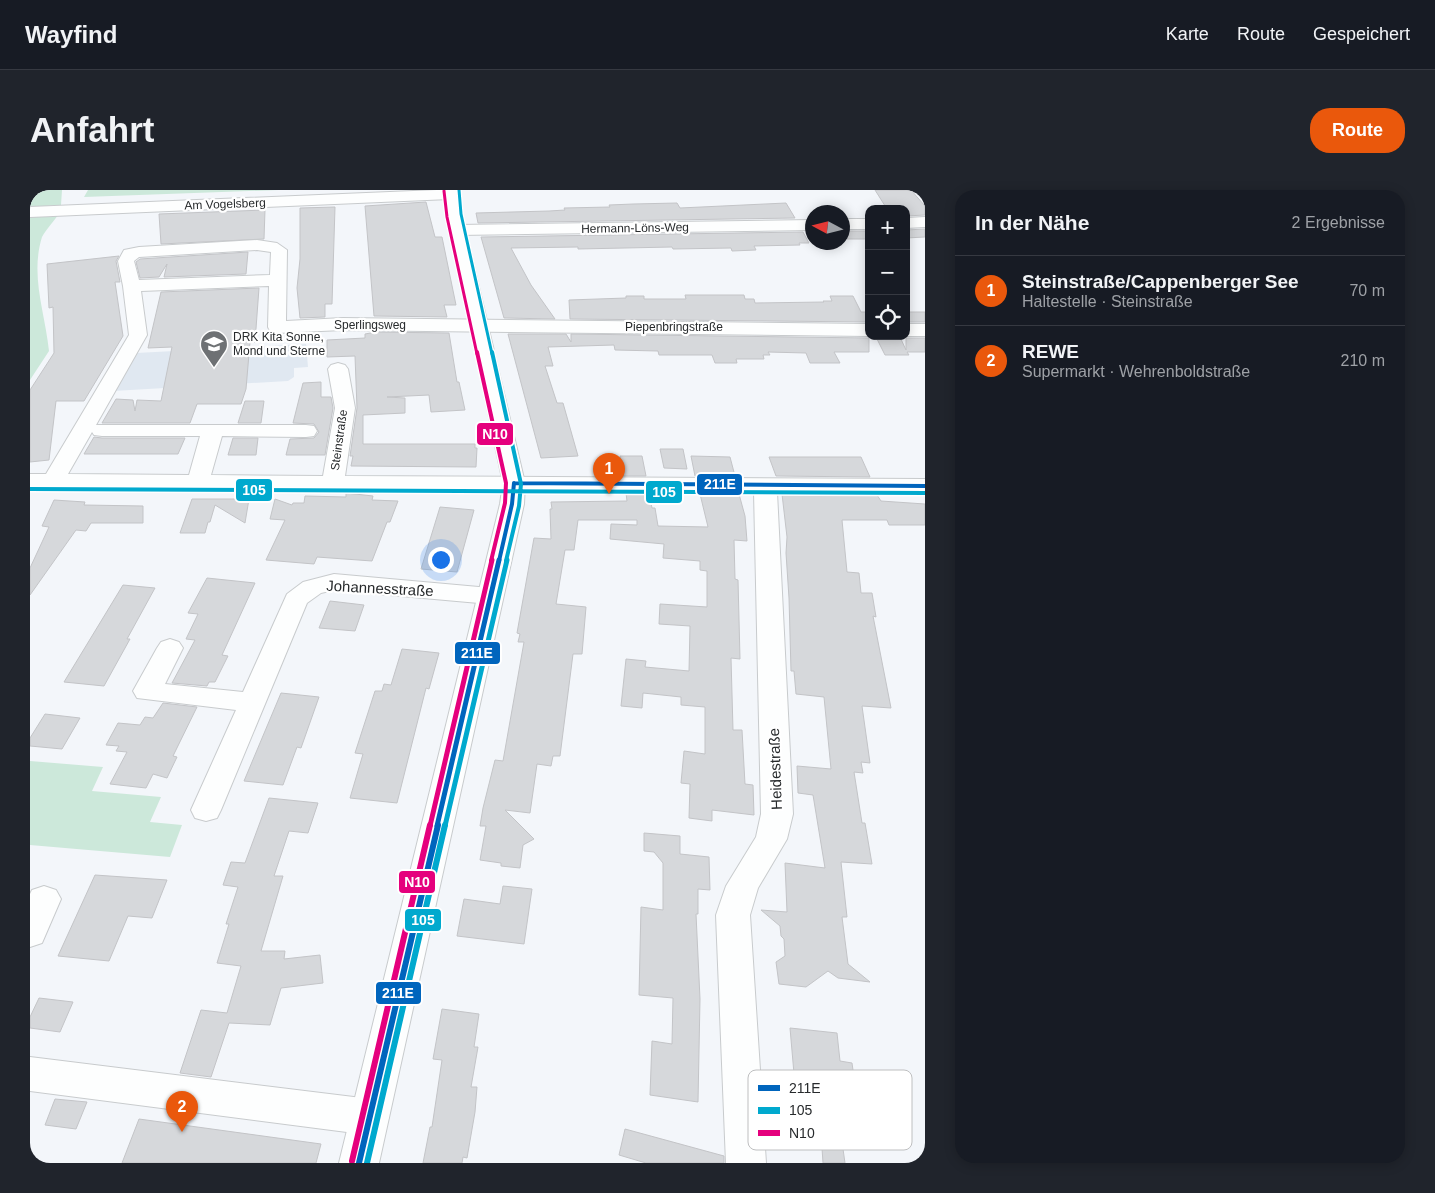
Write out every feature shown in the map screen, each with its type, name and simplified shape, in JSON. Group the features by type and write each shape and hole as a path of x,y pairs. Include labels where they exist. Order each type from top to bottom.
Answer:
{"street":[{"name":"Am Vogelsberg","path":"30,212 451,192"},
{"path":"360,1163 512,504 514,483 457,230 451,192"},
{"path":"910,223 925,222"},
{"path":"850,224 865,224"},
{"name":"Hermann-Löns-Weg","path":"457,230 805,225"},
{"name":"Sperlingsweg","path":"53,481 138,335 132,286 126,261 128,256 134,253 257,245 271,246 279,250 277,327 342,324 479,326"},
{"path":"132,286 278,280"},
{"name":"Piepenbringstraße","path":"479,326 865,330"},
{"path":"910,330 925,330"},
{"name":"Steinstraße","path":"333,482 345,408 338,369"},
{"path":"102,430 306,431"},
{"path":"198,481 214,430"},
{"name":"Steinstraße","path":"30,481 925,486"},
{"name":"Heidestraße","path":"746,1163 734,915 742,886 771,839 777,814 765,485"},
{"name":"Johannesstraße","path":"206,810 296,599 312,587 334,582 490,596"},
{"path":"170,648 148,691 253,702"},
{"path":"30,933 44,899"},
{"path":"30,1074 370,1117"}],"shaded area":[{"name":"DRK Kita Sonne, Mond und Sterne","path":"306,344 308,367 294,368 294,377 288,381 113,391 136,353"}],"green space":[{"path":"30,190 62,190 61,205 30,207"},
{"path":"88,190 279,190 84,197"},
{"path":"58,215 42,237 37,266 49,351 30,380 30,217"},
{"path":"30,761 103,767 92,791 161,797 150,822 182,825 170,857 30,845"}],"building":[{"path":"875,190 911,190 925,206 925,215 910,216 910,205 884,205"},
{"path":"426,202 435,237 442,237 456,305 444,305 447,317 374,316 365,206"},
{"path":"677,203 680,208 786,203 795,218 478,223 476,213 549,211 565,210 564,208 610,207 609,205"},
{"path":"335,207 332,304 325,304 325,317 300,318 297,288 300,259 300,208"},
{"path":"265,210 264,239 161,244 159,214"},
{"path":"925,229 925,237 910,238 910,230"},
{"path":"850,231 865,231 865,239 850,239"},
{"path":"803,232 805,243 799,243 800,245 754,246 756,250 732,251 731,248 673,249 672,247 511,248 531,285 555,319 504,318 481,237"},
{"path":"248,252 246,274 164,277 167,264 159,277 140,278 136,262 140,259"},
{"path":"119,256 116,261 120,282 115,282 123,336 84,401 56,401 49,460 30,462 30,390 54,353 53,307 49,308 47,264"},
{"path":"259,288 255,342 250,342 246,389 241,404 197,404 190,423 102,423 116,399 133,400 135,411 137,400 161,401 172,347 148,348 161,292"},
{"path":"685,295 744,295 745,299 754,299 755,303 824,302 832,301 830,296 853,296 861,312 865,312 865,322 570,319 569,300 626,298 626,296 644,296 644,299 686,299"},
{"path":"910,312 925,312 925,322 910,322"},
{"path":"376,332 449,333 457,382 459,382 465,410 431,412 429,395 387,397 405,398 405,413 363,415 363,444 475,444 475,448 477,448 476,467 351,466 353,456 350,456 357,408 355,356 327,357 327,340 365,338 365,334"},
{"path":"508,334 566,334 571,342 571,334 865,338 865,340 869,340 869,352 834,352 840,363 810,363 806,353 768,352 770,355 763,355 764,359 736,359 737,363 715,363 712,355 659,355 658,351 615,350 614,345 548,347 553,366 545,366 557,403 563,403 578,456 541,458"},
{"path":"910,338 925,338 925,352 907,352 909,355 885,355 878,340 901,340 906,350 906,340 910,340"},
{"path":"321,382 321,397 331,397 333,408 325,455 286,455 290,439 314,438 319,432 314,424 293,423 303,383"},
{"path":"245,401 264,401 261,423 238,423"},
{"path":"94,437 185,438 178,454 84,454"},
{"path":"233,438 258,438 256,455 228,455"},
{"path":"660,449 683,449 687,469 664,468"},
{"path":"620,456 642,456 646,476 623,476"},
{"path":"691,456 730,457 735,476 695,476"},
{"path":"769,457 861,457 870,477 776,476"},
{"path":"346,493 373,496 372,500 398,501 390,522 387,522 372,561 317,557 314,564 266,560 285,520 270,519 275,499 292,505 293,503 304,503 305,496 346,497"},
{"path":"626,493 649,493 652,508 655,508 658,526 708,527 700,494 739,494 745,516 747,541 734,540 735,579 738,580 740,659 731,658 733,730 742,730 745,784 753,785 754,815 712,810 712,821 689,818 690,784 681,783 684,751 705,754 705,707 681,705 681,697 643,693 642,708 621,706 626,659 646,661 645,667 689,671 690,626 659,624 660,604 707,607 707,571 700,570 700,561 663,558 664,544 610,539 611,524 637,525 637,520 578,520 574,550 565,550 556,604 586,607 582,654 573,654 560,756 553,756 551,766 537,764 530,813 505,810 534,839 523,845 520,868 501,866 501,863 480,860 486,826 480,826 483,808 495,760 503,761 524,642 518,642 520,634 517,633 534,538 551,539 551,502 627,501"},
{"path":"782,494 877,495 881,501 925,504 925,525 889,525 887,520 842,520 847,572 859,573 861,593 872,593 876,617 873,616 891,708 862,706 870,763 861,762 863,773 854,772 862,823 865,823 872,864 841,862 847,917 842,917 848,964 870,982 838,978 828,971 806,987 779,984 776,962 785,956 784,939 781,936 780,926 761,910 787,912 785,863 825,868 813,795 798,793 797,766 831,769 824,697 796,694 794,671 791,671 787,537"},
{"path":"192,499 249,499 245,523 215,505 205,533 180,533"},
{"path":"54,500 85,502 84,505 143,506 143,523 91,523 86,531 76,530 30,595 30,568 49,527 42,526"},
{"path":"440,507 474,510 457,572 421,569"},
{"path":"207,578 255,583 222,655 228,656 215,682 209,682 207,686 172,683 195,640 186,639 198,614 188,613"},
{"path":"123,585 155,588 104,686 64,682"},
{"path":"330,601 364,605 355,631 319,628"},
{"path":"402,649 439,653 429,689 426,688 397,803 350,798 363,754 355,753 375,691 382,691 384,684 391,685"},
{"path":"281,693 319,697 301,748 297,747 283,785 244,781"},
{"path":"163,703 197,707 173,756 177,757 167,778 153,774 146,788 110,784 127,752 116,751 119,746 106,745 118,723 140,725 145,717 153,718"},
{"path":"45,714 80,718 62,749 30,746 30,738"},
{"path":"269,798 318,803 308,833 289,831 274,876 283,876 261,951 285,951 284,959 320,955 323,983 281,988 270,1025 229,1023 211,1077 180,1073 201,1010 227,1013 241,966 217,963 229,924 226,924 238,887 223,885 231,862 245,863"},
{"path":"644,833 680,836 680,854 709,857 710,890 698,889 698,914 696,914 700,999 698,1102 650,1095 652,1041 672,1044 673,998 639,995 641,907 663,910 663,863 654,852 644,851"},
{"path":"95,875 167,880 152,918 128,916 109,961 58,956"},
{"path":"503,886 532,889 524,944 457,936 464,899 500,904"},
{"path":"39,998 73,1002 60,1032 30,1028 30,1017"},
{"path":"442,1009 479,1014 474,1047 478,1047 471,1087 477,1087 475,1112 467,1158 463,1157 462,1163 423,1163 430,1127 432,1127 442,1060 433,1059"},
{"path":"790,1028 837,1033 840,1061 852,1063 853,1070 794,1070"},
{"path":"55,1099 87,1102 76,1129 45,1125"},
{"path":"139,1119 321,1144 316,1163 122,1163"},
{"path":"625,1129 724,1156 724,1163 646,1163 619,1155"},
{"path":"822,1150 843,1150 845,1163 823,1163"}],"transit line":[{"name":"105","path":"367,1163 519,506 521,484 461,214 459,190"},
{"name":"N10","path":"352,1161 505,503 506,483 447,217 444,191"},
{"name":"211E","path":"514,483 925,486"},
{"name":"211E","path":"359,1163 512,504 514,483"},
{"name":"105","path":"30,489 925,493"}],"place":[{"name":"DRK Kita Sonne, Mond und Sterne","path":"214,368"},
{"name":"Steinstraße/Cappenberger See","path":"609,494"},
{"name":"REWE","path":"182,1132"}]}
